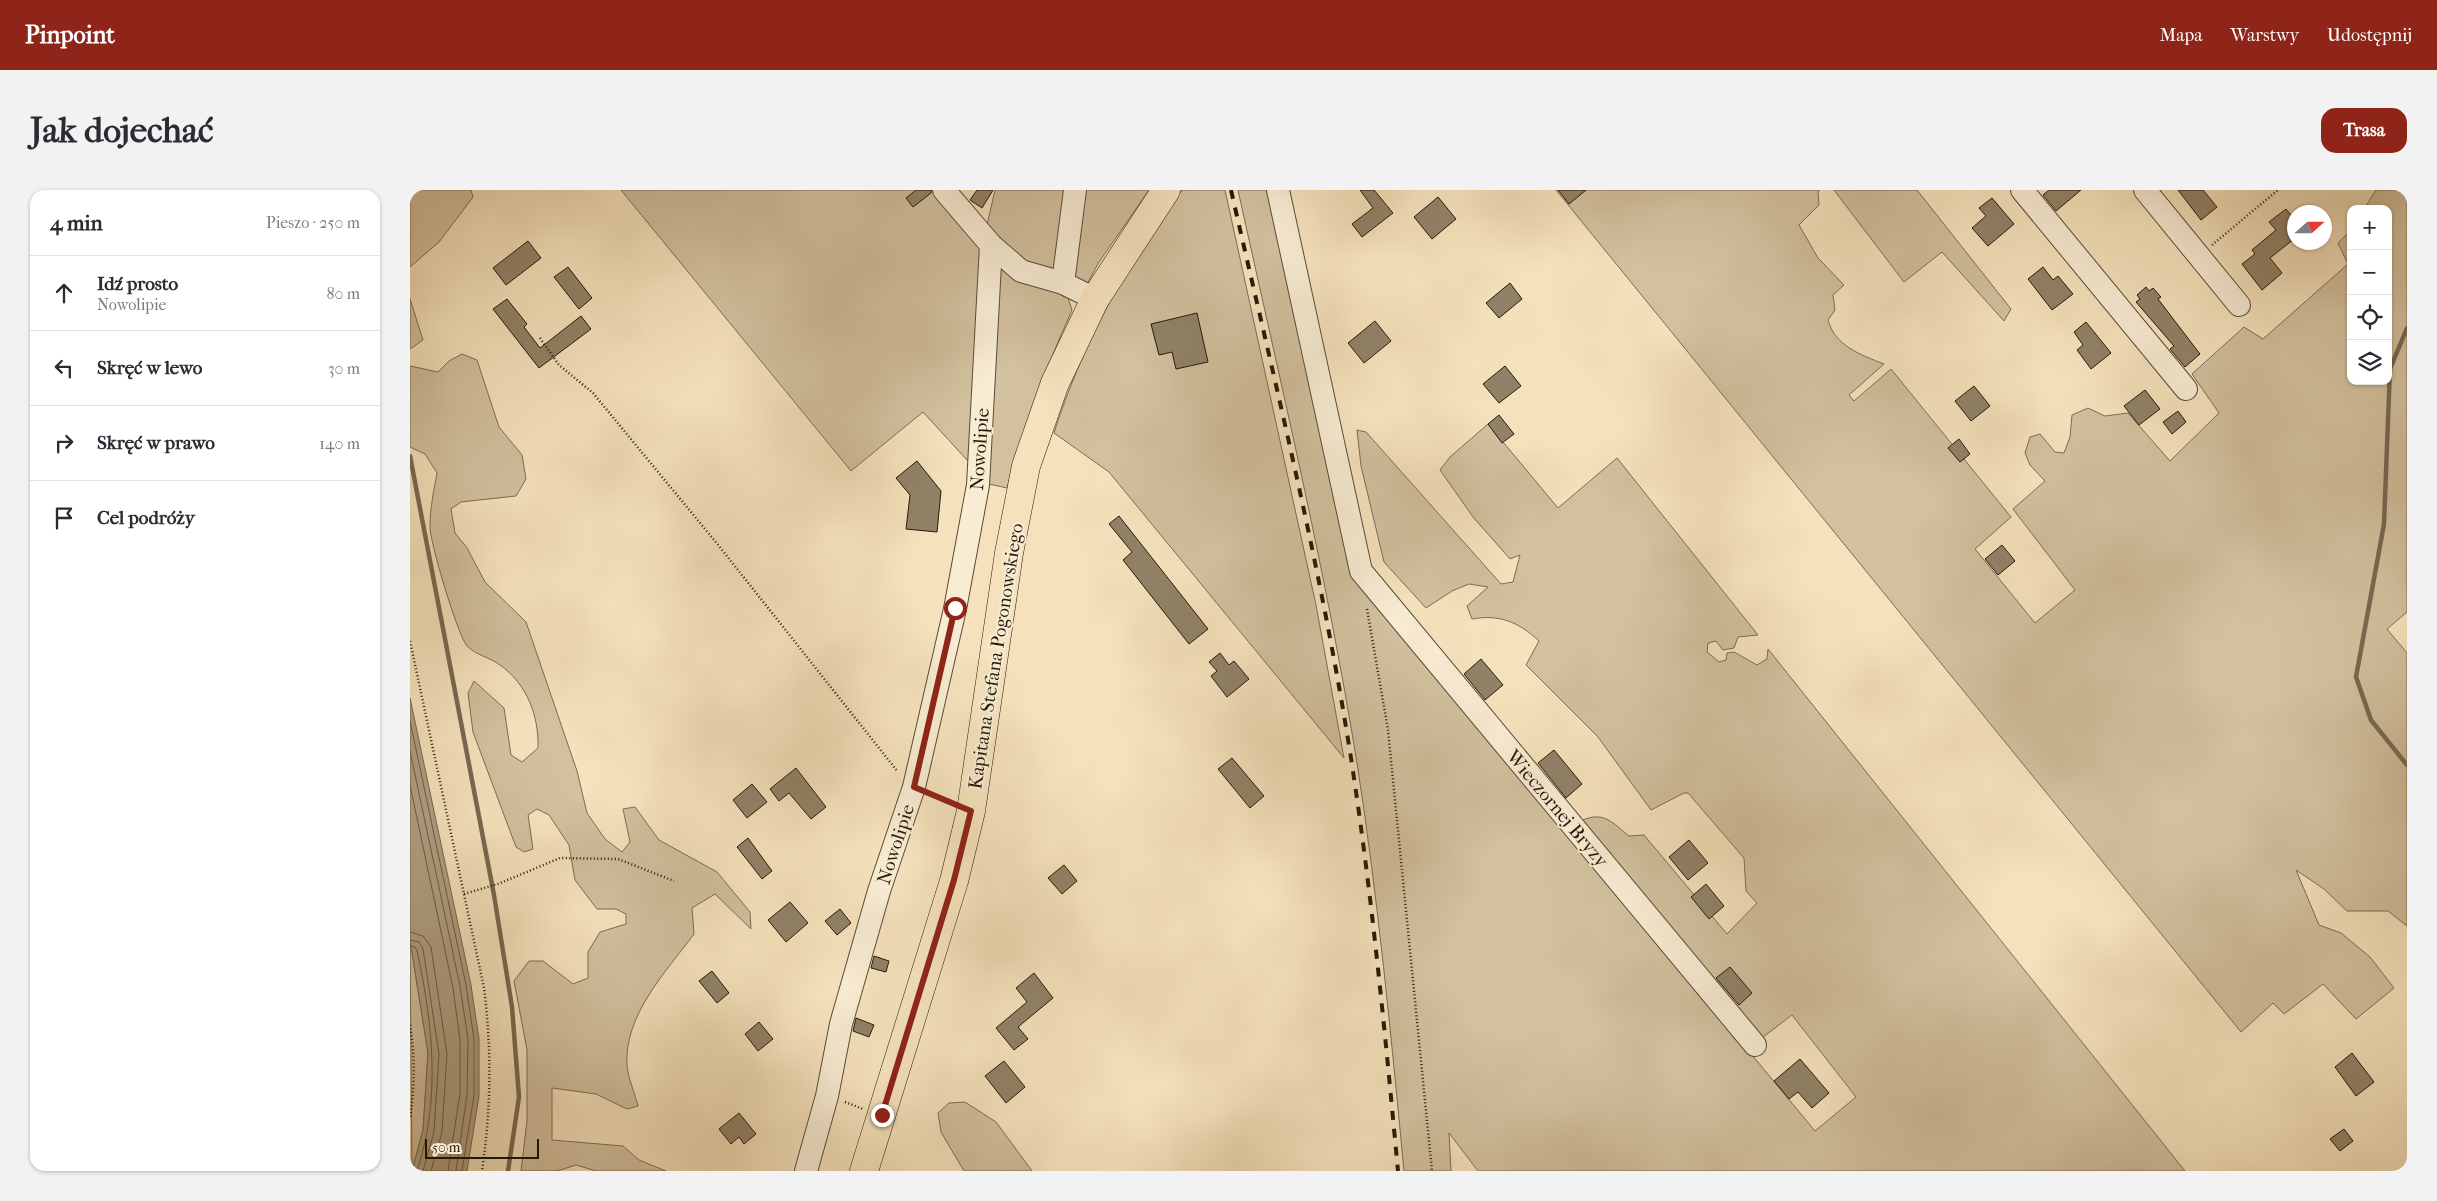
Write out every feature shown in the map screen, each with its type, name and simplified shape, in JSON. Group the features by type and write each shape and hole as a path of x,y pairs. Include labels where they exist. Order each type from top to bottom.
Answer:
{"main road":[{"name":"Kapitana Stefana Pogonowskiego","path":"864,1171 954,880 971,811 1008,553 1026,466 1054,383 1095,299 1166,190"}],"street":[{"path":"944,190 991,245 1021,271 1063,283 1095,299"},
{"path":"1063,283 1075,190"},
{"name":"Wieczornej Bryzy","path":"1278,190 1361,571 1755,1045"},
{"path":"2022,190 2186,389"},
{"path":"2145,190 2238,305"},
{"name":"Nowolipie","path":"806,1171 827,1096 841,1024 879,892 914,787 955,608 978,485 991,245"}],"path":[{"path":"2199,256 2278,190"},
{"path":"540,338 559,365 593,393 719,546 892,767 914,787 971,811"},
{"path":"1367,608 1388,730 1432,1171"},
{"path":"410,641 484,988 490,1040 489,1125 482,1171"},
{"path":"464,894 498,884 560,858 618,859 674,881"},
{"path":"410,1025 414,1048 413,1100 410,1118"},
{"path":"827,1096 882,1115"}],"shaded area":[{"path":"410,190 471,190 473,197 439,242 410,267"},
{"path":"621,190 935,190 982,247 995,190 1149,190 1099,262 1087,284 1057,288 1062,296 1068,298 1072,310 1036,398 1007,488 989,484 923,412 851,471"},
{"path":"1182,190 1225,190 1316,605 1344,758 1109,472 1054,433 1078,368 1108,306 1142,246"},
{"path":"1238,190 1270,190 1355,571 1548,809 1815,1131 1856,1097 1792,1015 1758,1041 1583,820 1597,817 1603,818 1613,823 1629,836 1644,835 1727,934 1757,903 1746,891 1744,858 1688,793 1684,793 1651,810 1598,737 1526,665 1539,641 1524,629 1508,621 1491,618 1472,619 1467,606 1488,587 1469,584 1452,591 1426,608 1384,562 1361,466 1357,430 1366,432 1501,584 1513,582 1520,555 1510,559 1473,517 1440,470 1450,457 1488,424 1558,508 1617,458 1758,635 1738,637 1734,648 1723,650 1716,641 1708,643 1707,652 1719,662 1726,660 1727,653 1734,652 1757,665 1767,659 1768,649 2185,1171 1478,1171 1449,1133 1451,1171 1404,1171 1378,916 1365,814 1345,691 1317,548"},
{"path":"1556,190 1820,190 1818,192 1819,205 1799,225 1818,258 1844,285 1833,295 1835,310 1828,320 1831,329 1836,337 1850,348 1884,364 1849,395 1854,401 1891,369 2011,517 1975,549 2035,623 2075,590 2013,509 2045,481 2030,465 2025,453 2030,437 2040,434 2055,452 2064,453 2070,437 2072,415 2088,408 2105,416 2128,413 2170,461 2219,413 2192,374 2244,327 2263,339 2347,265 2347,385 2392,385 2392,205 2367,205 2376,190 2407,190 2407,612 2387,629 2407,653 2407,926 2388,911 2347,911 2324,889 2296,870 2319,925 2341,933 2370,957 2394,988 2356,1019 2323,984 2284,1014 2273,1003 2241,1032"},
{"path":"1834,190 1917,190 2011,309 2004,321 1942,252 1904,282"},
{"path":"2347,234 2347,262 2338,243"},
{"path":"410,299 423,340 410,349"},
{"path":"462,354 477,360 499,427 522,455 526,479 516,496 461,502 451,509 455,533 467,548 485,582 526,622 577,771 587,813 605,839 622,852 630,842 623,809 635,807 659,840 717,872 750,912 751,929 715,894 692,908 694,934 649,995 632,1029 627,1065 638,1106 627,1109 596,1094 552,1088 552,1140 623,1146 639,1160 666,1171 596,1171 576,1165 557,1171 521,1171 527,1121 527,1050 514,981 529,961 543,961 573,984 588,978 588,952 600,932 626,924 626,914 616,909 597,909 575,880 569,845 549,815 537,809 528,815 533,849 524,852 516,847 473,732 468,693 474,681 504,708 511,755 522,762 538,748 534,713 524,691 509,673 496,663 470,649 457,625 431,535 432,499 437,473 425,454 410,447 410,366 438,372 449,361"},
{"path":"410,940 428,1053 423,1130 412,1171"},
{"path":"965,1102 996,1122 1032,1171 964,1171 941,1132 938,1113 949,1103"}],"water":[{"path":"410,698 471,985 479,1039 479,1096 467,1171 412,1171 423,1130 428,1053 410,940"}],"building":[{"path":"916,190 931,190 931,193 913,207 906,198"},
{"path":"977,190 993,190 982,208 970,200"},
{"path":"1360,190 1374,190 1393,213 1362,237 1352,224 1373,208"},
{"path":"1558,190 1586,190 1569,204"},
{"path":"2049,190 2081,190 2056,211 2043,195"},
{"path":"2178,190 2203,190 2217,207 2201,220"},
{"path":"1438,197 1456,219 1432,239 1414,217"},
{"path":"1992,198 2014,224 1988,246 1972,228 1986,216 1979,208"},
{"path":"2286,209 2287,210 2287,245 2270,258 2282,273 2262,290 2242,264 2255,254 2252,250 2276,230 2269,222"},
{"path":"528,241 541,258 506,285 493,268"},
{"path":"568,267 592,298 579,309 554,277"},
{"path":"2043,267 2053,280 2058,276 2073,294 2052,310 2028,279"},
{"path":"1510,283 1522,299 1499,318 1486,303"},
{"path":"2146,287 2149,291 2153,288 2161,297 2158,299 2200,354 2185,367 2170,349 2174,346 2136,302 2140,299 2137,295"},
{"path":"507,299 527,324 524,327 540,348 581,316 591,329 539,368 493,309"},
{"path":"1197,313 1208,362 1176,369 1172,352 1159,355 1151,324"},
{"path":"1375,321 1391,341 1364,363 1348,343"},
{"path":"2086,322 2111,353 2091,369 2077,350 2083,345 2074,332"},
{"path":"1505,366 1521,386 1499,403 1483,384"},
{"path":"1974,386 1990,406 1971,421 1955,401"},
{"path":"2145,390 2160,409 2139,425 2124,406"},
{"path":"2178,411 2186,422 2172,434 2163,422"},
{"path":"1499,415 1514,434 1502,443 1488,424"},
{"path":"1959,439 1970,454 1960,462 1948,448"},
{"path":"917,461 941,491 937,532 906,529 910,495 896,478"},
{"path":"1119,516 1208,629 1189,644 1123,560 1132,552 1109,524"},
{"path":"2002,545 2015,561 1998,575 1985,559"},
{"path":"1220,653 1229,665 1234,661 1249,679 1227,697 1211,676 1217,671 1209,662"},
{"path":"1481,659 1503,685 1485,700 1464,674"},
{"path":"1554,750 1582,784 1566,798 1538,763"},
{"path":"1232,758 1264,796 1250,808 1218,769"},
{"path":"796,768 826,807 811,819 789,793 779,801 770,789"},
{"path":"752,784 767,802 747,818 733,800"},
{"path":"748,838 772,871 762,879 737,847"},
{"path":"1689,840 1708,863 1688,880 1669,857"},
{"path":"1064,865 1077,881 1062,894 1048,878"},
{"path":"1706,884 1724,906 1709,919 1691,897"},
{"path":"790,902 808,923 786,942 768,920"},
{"path":"840,909 851,923 837,935 825,921"},
{"path":"874,956 889,961 886,972 871,968"},
{"path":"1730,967 1752,993 1739,1005 1716,978"},
{"path":"712,971 729,993 717,1003 699,981"},
{"path":"1034,973 1053,998 1018,1027 1028,1039 1014,1050 996,1028 1027,1002 1016,988"},
{"path":"856,1018 874,1025 869,1037 853,1031"},
{"path":"759,1022 773,1039 758,1051 745,1034"},
{"path":"2352,1053 2374,1082 2356,1096 2335,1067"},
{"path":"1800,1059 1829,1093 1812,1108 1798,1092 1789,1099 1774,1081"},
{"path":"1004,1061 1025,1087 1006,1103 985,1076"},
{"path":"739,1113 756,1134 744,1144 739,1137 731,1144 719,1129"},
{"path":"2344,1129 2353,1141 2340,1151 2330,1139"}],"waterway":[{"path":"2407,328 2390,369 2384,524 2356,677 2371,720 2407,765"},
{"path":"410,456 494,895 512,1007 519,1097 508,1171"}],"railway":[{"path":"1231,190 1296,473 1339,687 1359,809 1372,912 1398,1171"}],"route":[{"path":"882,1115 954,880 971,811 914,787 955,608"}]}
